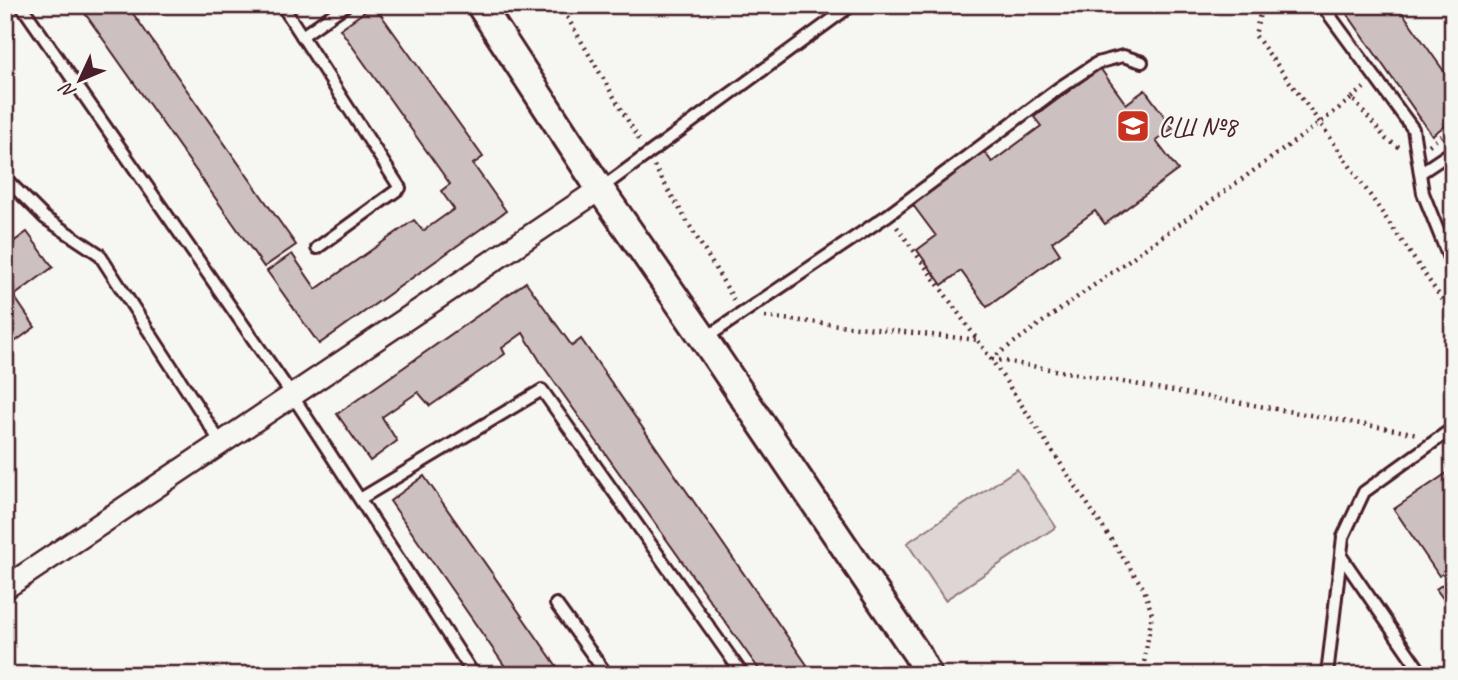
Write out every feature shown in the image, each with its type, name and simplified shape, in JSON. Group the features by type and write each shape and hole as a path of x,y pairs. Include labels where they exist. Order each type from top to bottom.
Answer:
{"street":[{"path":"480,5 600,189 917,654 928,675"},
{"path":"5,588 600,189"}],"lane":[{"path":"21,5 292,396 474,675"},
{"path":"282,5 400,187 317,248"},
{"path":"302,36 346,5"},
{"path":"600,189 852,5"},
{"path":"1322,5 1413,129 1423,193 1453,268"},
{"path":"1449,5 1453,10"},
{"path":"704,339 888,215 1097,63 1123,56 1142,62"},
{"path":"1420,173 1453,151"},
{"path":"5,178 45,218 99,254 221,443"},
{"path":"360,499 541,390 743,675"},
{"path":"1325,675 1343,537 1364,492 1453,428"},
{"path":"1341,556 1423,675"},
{"path":"556,604 607,675"}],"path":[{"path":"560,5 647,154"},
{"path":"1262,5 1255,34 1453,315"},
{"path":"991,359 1352,99 1386,139 1398,147 1417,153 1453,128"},
{"path":"888,215 991,359 1144,589 1152,614 1142,675"},
{"path":"991,359 1439,438"}],"shaded area":[{"path":"1017,469 1056,527 945,600 907,543"}],"building":[{"path":"79,5 127,5 296,245 264,267"},
{"path":"374,5 483,157 473,164 506,211 319,344 267,271 292,254 316,289 414,220 423,231 454,209 441,191 450,184 340,29"},
{"path":"1341,5 1397,5 1453,84 1453,120 1432,135"},
{"path":"1100,68 1126,104 1145,90 1173,128 1156,141 1178,170 1105,224 1095,211 1052,242 1060,254 987,307 961,271 942,285 917,250 936,236 910,201 982,149 992,162 1041,126 1034,117"},
{"path":"27,232 53,267 14,296 35,327 5,349 5,248"},
{"path":"526,282 572,346 581,339 814,675 763,675 543,366 523,333 502,348 505,354 430,406 418,392 382,417 397,441 370,461 337,414"},
{"path":"1453,469 1453,567 1439,576 1394,509"},
{"path":"424,476 563,675 511,675 390,501"},
{"path":"1453,577 1453,612 1436,589"}],"place":[{"name":"СШ №8","path":"1133,126"}]}
